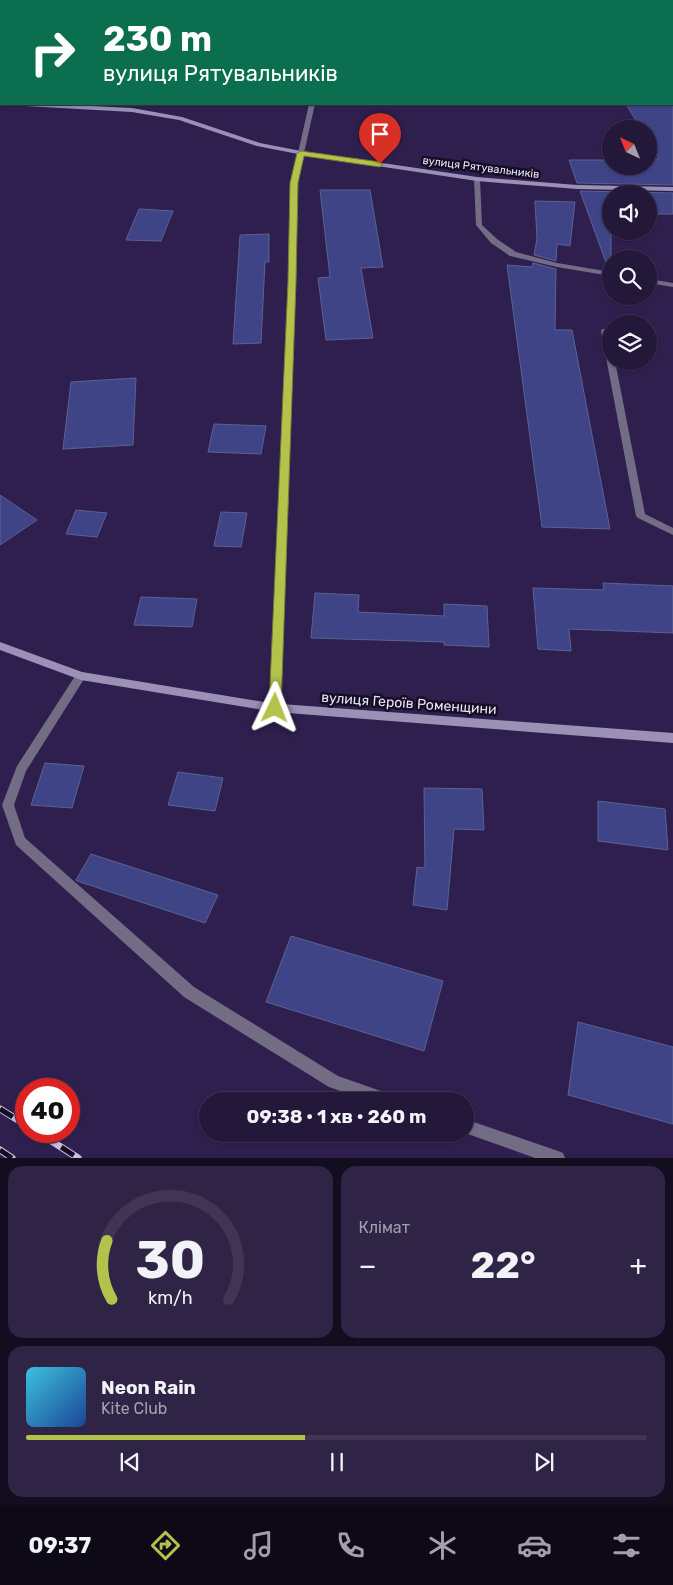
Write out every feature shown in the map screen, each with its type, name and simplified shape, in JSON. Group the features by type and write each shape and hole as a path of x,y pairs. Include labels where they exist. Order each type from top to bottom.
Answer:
{"street":[{"name":"вулиця Рятувальників","path":"42,105 141,111 180,118 259,145 477,179 577,187 673,189"},
{"path":"275,708 292,282 294,183 312,105"},
{"path":"477,179 479,225 494,241 513,254 602,272"},
{"path":"657,282 673,285"},
{"path":"613,370 641,516 673,532"},
{"name":"вулиця Героїв Роменщини","path":"0,646 81,676 275,708 673,738"},
{"path":"81,676 21,769 8,805 20,841 189,992 334,1082 363,1092"},
{"path":"474,1129 558,1158"}],"building":[{"path":"627,105 673,105 673,185 577,183 569,160 602,160 602,175 658,175 658,120 636,120"},
{"path":"320,190 370,190 383,267 361,268 373,338 326,340 318,278 330,277"},
{"path":"580,191 602,191 602,240 611,240 611,250 602,252"},
{"path":"657,193 673,193 673,214 657,214"},
{"path":"535,201 575,202 570,246 557,244 556,261 534,255 537,239"},
{"path":"139,209 173,211 161,241 126,240"},
{"path":"269,234 269,262 265,262 261,343 233,344 240,235"},
{"path":"533,263 556,269 555,330 572,330 610,529 542,527 507,265 532,267"},
{"path":"136,378 133,445 63,449 71,382"},
{"path":"214,424 266,426 261,454 208,452"},
{"path":"0,495 37,520 0,545"},
{"path":"76,510 107,513 97,537 66,534"},
{"path":"221,512 247,513 241,547 214,546"},
{"path":"603,583 673,586 673,633 569,629 571,651 538,649 533,588 604,590"},
{"path":"315,593 359,595 358,612 444,616 444,604 487,606 489,647 444,645 444,642 311,638"},
{"path":"141,597 197,599 192,627 134,625"},
{"path":"45,763 84,766 72,808 31,805"},
{"path":"178,772 223,778 215,811 168,805"},
{"path":"424,788 482,789 484,830 454,829 447,910 413,905 417,867 425,868"},
{"path":"598,801 665,809 668,850 598,841"},
{"path":"91,854 218,895 205,923 77,881"},
{"path":"291,936 443,981 424,1051 266,1002"},
{"path":"578,1022 673,1047 673,1124 568,1095"}],"railway":[{"path":"0,1109 15,1118"},
{"path":"55,1143 78,1158"},
{"path":"0,1150 12,1158"}],"route":[{"path":"275,708 292,282 294,183 301,153 380,164"}]}
